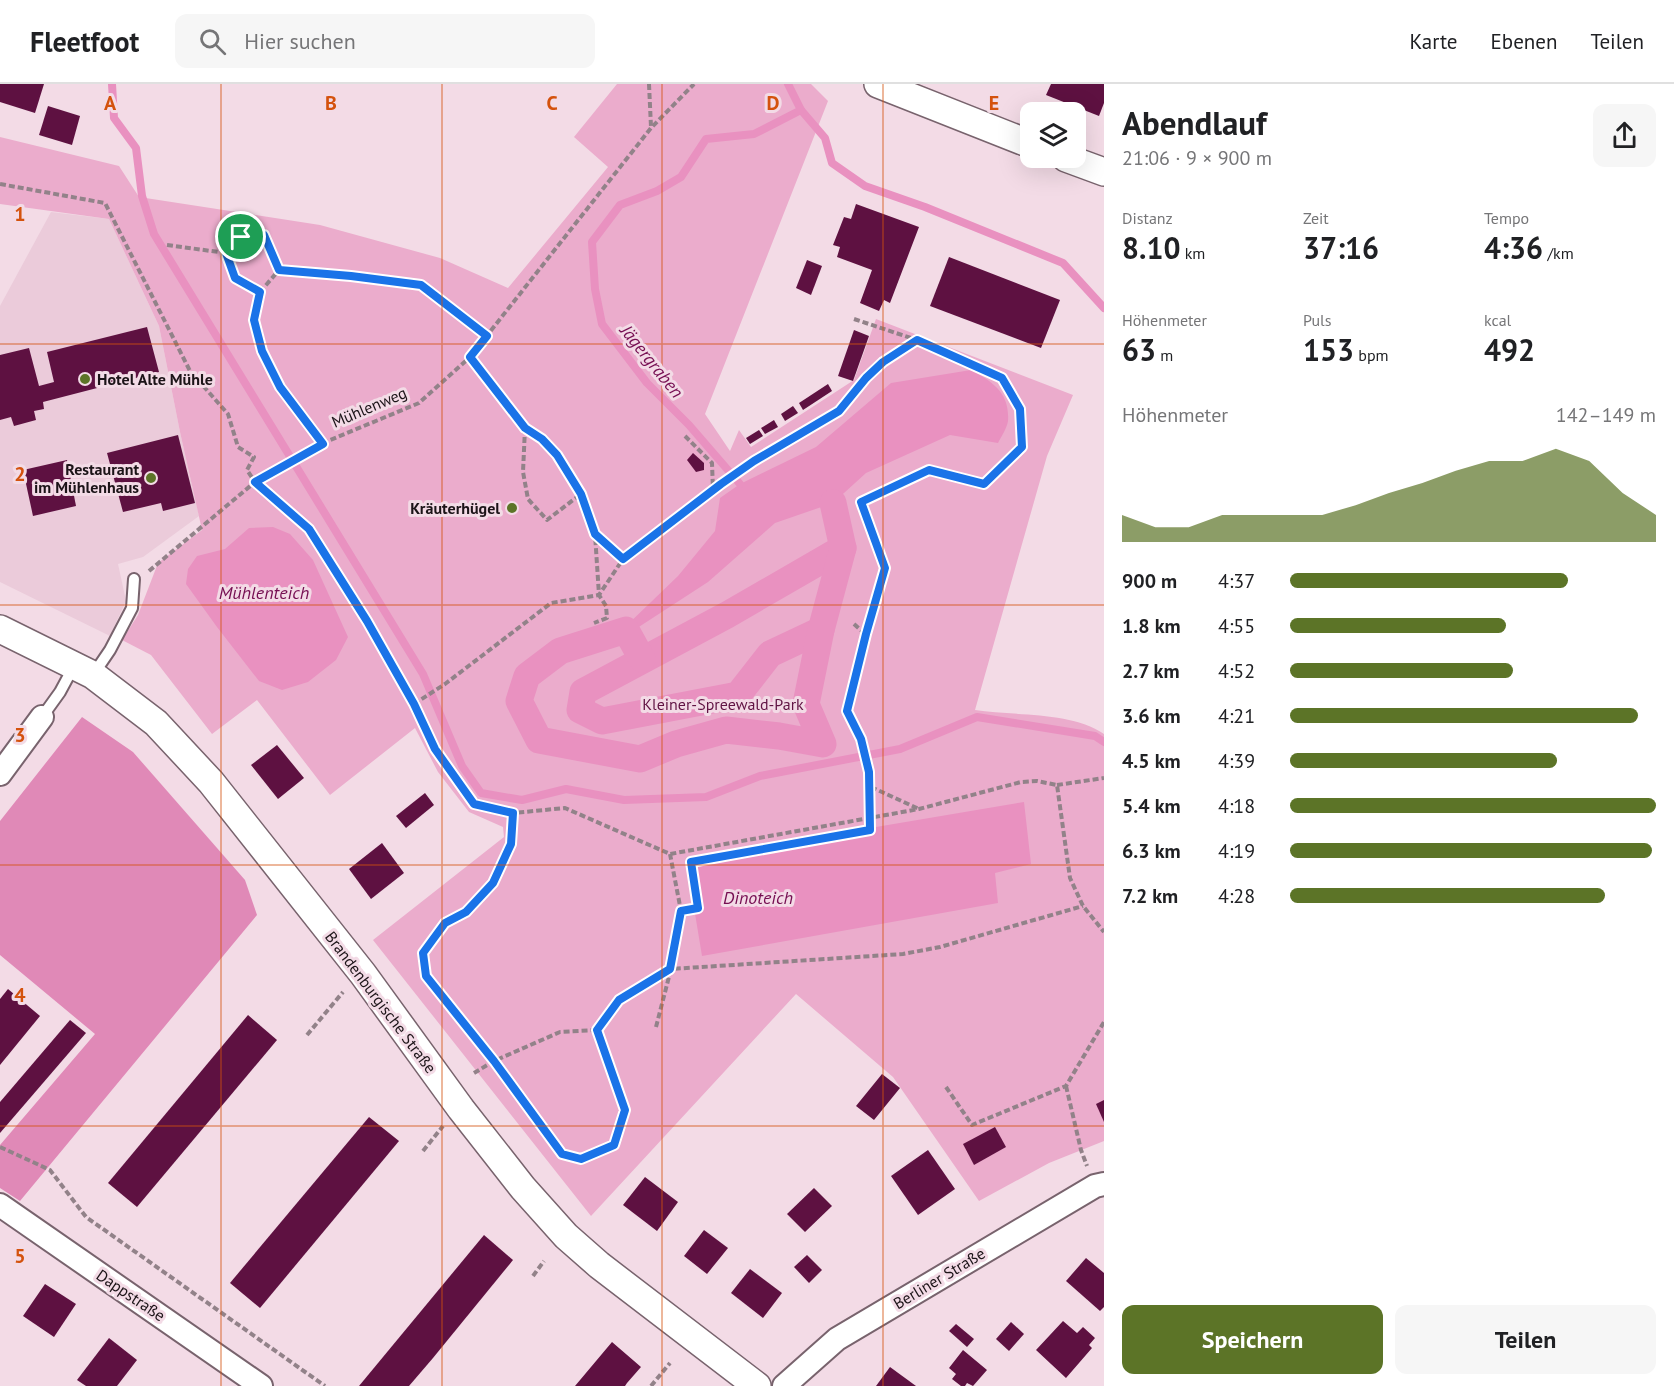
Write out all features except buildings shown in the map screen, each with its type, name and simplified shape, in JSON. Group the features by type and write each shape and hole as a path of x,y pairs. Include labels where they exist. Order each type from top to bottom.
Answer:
{"street":[{"path":"878,84 1020,140"},
{"path":"1086,165 1104,172"},
{"name":"Brandenburgische Straße","path":"0,629 84,670 156,723 212,782 363,974 461,1109 523,1188 566,1236 599,1265 757,1386"},
{"path":"0,774 42,717"},
{"name":"Berliner Straße","path":"784,1386 837,1339 1100,1185"},
{"name":"Dappstraße","path":"0,1205 261,1386"}],"lane":[{"path":"42,717 60,692 110,650 132,608 134,579"}],"path":[{"path":"649,84 651,128"},
{"name":"Mühlenweg","path":"134,579 151,570 255,482 274,470 323,444 419,403 470,357 651,128 694,84"},
{"path":"0,184 105,203 190,371 228,414 238,447 254,456 248,470 255,482 309,529 367,621 414,704 435,749 474,804 513,813 566,808 670,854 869,820 1021,782 1037,781 1057,785 1104,778"},
{"path":"226,253 241,237 264,235 279,270"},
{"path":"167,245 226,253"},
{"path":"226,253 235,278 260,292"},
{"path":"279,270 421,285 487,336"},
{"path":"279,270 260,292 254,320 262,351 280,387 323,444"},
{"path":"681,911 698,908 691,862 870,830 869,772 861,739 847,711 885,568 861,502 929,470 984,484 1022,447 1020,409 1002,378 917,340 854,319"},
{"path":"414,704 445,684 551,603 598,595 623,559 754,461 839,411 866,378 883,362 917,340"},
{"path":"470,357 525,428 542,439 557,455 581,494 595,534 598,595 606,606 606,618 594,623"},
{"path":"525,428 522,472 528,499 547,519 581,494"},
{"path":"685,436 712,463 713,491"},
{"path":"595,534 623,559"},
{"path":"854,624 866,634"},
{"path":"1057,785 1070,878 1083,906 1104,932"},
{"path":"870,787 920,809"},
{"path":"513,813 511,844 493,883 466,912 445,923 423,953 426,976 494,1061 562,1154 581,1159 614,1145 625,1110 597,1030"},
{"path":"656,1027 681,911 670,854"},
{"path":"597,1030 619,1000 670,969 903,954 940,947 1083,906"},
{"path":"307,1035 347,988"},
{"path":"946,1087 972,1125 1066,1086 1104,1022"},
{"path":"474,1073 494,1061 560,1032 597,1030"},
{"path":"1066,1086 1082,1150 1100,1185"},
{"path":"423,1150 444,1124"},
{"path":"0,1147 50,1170 86,1217 325,1386"},
{"path":"533,1276 544,1261"},
{"path":"651,1386 670,1363"}],"shaded area":[{"name":"Hotel Alte Mühle","path":"51,212 109,219 159,326 199,516 143,557 118,564 126,601 110,636 0,582 0,306"},
{"path":"82,717 133,752 245,880 257,915 20,1201 0,1188 0,1145 95,1034 0,955 0,821"}],"green space":[{"name":"Kleiner-Spreewald-Park","path":"617,84 811,84 828,101 705,414 730,451 739,430 751,447 854,380 876,319 1073,395 1047,456 975,710 1059,718 1075,721 1104,734 1104,1141 1049,1163 979,1201 893,1077 796,994 591,1216 373,940 504,837 503,827 469,812 438,772 415,728 330,795 257,700 212,734 151,655 122,640 138,615 158,563 202,530 159,326 109,219 0,204 0,137 119,166 139,197 320,225 440,258 508,288 608,167 574,137"}],"water":[{"path":"971,370 993,384 1006,403 1008,421 998,443 950,435 866,473 833,503 775,523 708,582 628,634 624,628 678,576 715,531 720,498 740,484 816,447 891,383"},
{"name":"Mühlenteich","path":"273,527 290,534 313,560 348,637 336,660 308,682 282,690 259,681 186,584 188,569 197,556 225,549 249,528"},
{"name":"Dinoteich","path":"1024,802 1031,864 995,873 998,903 702,956 686,859"}],"waterway":[{"path":"112,84 114,118 136,148 142,196 154,234 423,674 462,766 481,793 522,800 566,789 624,800 706,797 760,776 900,749 977,717 1095,736 1104,742"},
{"name":"Jägergraben","path":"740,484 689,425 647,383 602,324 595,289 592,242 620,205 657,191 681,177 706,139 754,134 801,110 788,84"},
{"name":"Jägergraben","path":"801,110 825,138 832,163 865,186 925,207 1063,263 1104,308"},
{"path":"642,659 626,630 560,651 527,676 519,701 539,740 640,759 676,744 726,730 823,744 806,704 821,630 843,548 833,503"},
{"path":"821,630 770,654 738,695 602,721 580,710 583,692 727,615 843,548"}],"place":[{"name":"Hotel Alte Mühle","path":"85,379"},
{"name":"Restaurant im Mühlenhaus","path":"151,478"},
{"name":"Kräuterhügel","path":"512,508"}],"route":[{"path":"264,235 279,270 421,285 487,336 470,357 525,428 542,439 557,455 581,494 595,534 623,559 754,461 839,411 866,378 883,362 917,340 1002,378 1020,409 1022,447 984,484 929,470 861,502 885,568 847,711 861,739 869,772 870,830 691,862 698,908 681,911 670,969 619,1000 597,1030 625,1110 614,1145 581,1159 562,1154 494,1061 426,976 423,953 445,923 466,912 493,883 511,844 513,813 474,804 435,749 414,704 367,621 309,529 255,482 323,444 280,387 262,351 254,320 260,292 235,278 226,253 241,237 264,235"}]}
